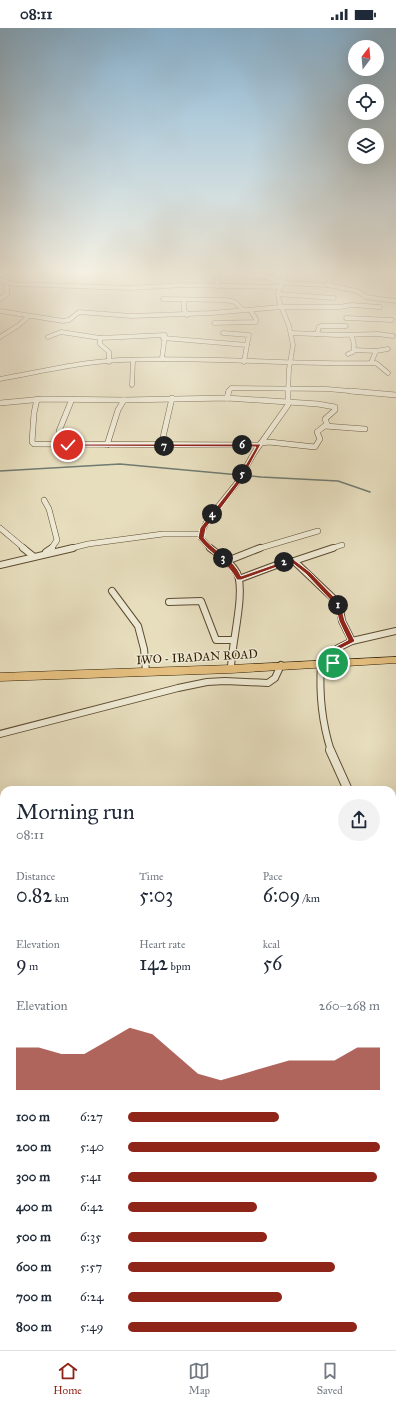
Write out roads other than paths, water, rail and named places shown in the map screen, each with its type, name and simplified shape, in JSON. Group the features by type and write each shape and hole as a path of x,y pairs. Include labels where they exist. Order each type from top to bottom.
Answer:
{"main road":[{"name":"IWO - IBADAN ROAD","path":"0,677 231,669 282,665 396,660"}],"street":[{"path":"48,337 61,332 100,338 165,335 161,343 164,352 162,358 164,359"},
{"path":"223,333 249,335 244,362"},
{"path":"231,669 233,640 240,599 239,579 236,572 227,561 207,546 201,538 201,534 208,520 237,483 270,428 287,409 287,388 293,350 291,333 346,335 378,334 393,336"},
{"path":"351,335 355,342 354,350"},
{"path":"100,338 100,344 109,352 110,362"},
{"path":"163,338 247,345"},
{"path":"348,354 354,350 376,351 388,349"},
{"path":"371,363 376,351"},
{"path":"0,379 69,366 134,360 164,359 320,364 379,363 388,374"},
{"path":"132,385 134,360"},
{"path":"227,398 229,389 231,388 327,389 396,395"},
{"path":"161,446 172,398"},
{"path":"0,404 37,399 124,400 227,398 333,406 335,410 325,419 327,424 325,426"},
{"path":"37,399 34,414 32,442 34,444 161,446 260,444 269,442 315,447 320,439 317,432 325,426 365,429"},
{"path":"60,445 58,443 59,431 72,399"},
{"path":"107,445 112,435 116,415 121,403 124,400"},
{"path":"43,554 52,548 57,540 49,509 44,500"},
{"path":"0,528 33,556"},
{"path":"227,561 262,546 318,531"},
{"path":"0,565 33,556 78,548 88,544 178,533 201,534"},
{"path":"239,579 342,545"},
{"path":"294,561 334,599 340,609 342,621 352,641"},
{"path":"112,591 138,626 144,649 146,672"},
{"path":"169,602 201,601 216,640 233,640"},
{"path":"333,663 338,648 352,641 396,631"},
{"path":"321,664 319,686 324,724 331,754 346,786"},
{"path":"0,734 178,688 207,682 226,681 268,683 275,678 282,665"}],"waterway":[{"path":"0,471 120,464 261,477 338,481 370,492"}]}
